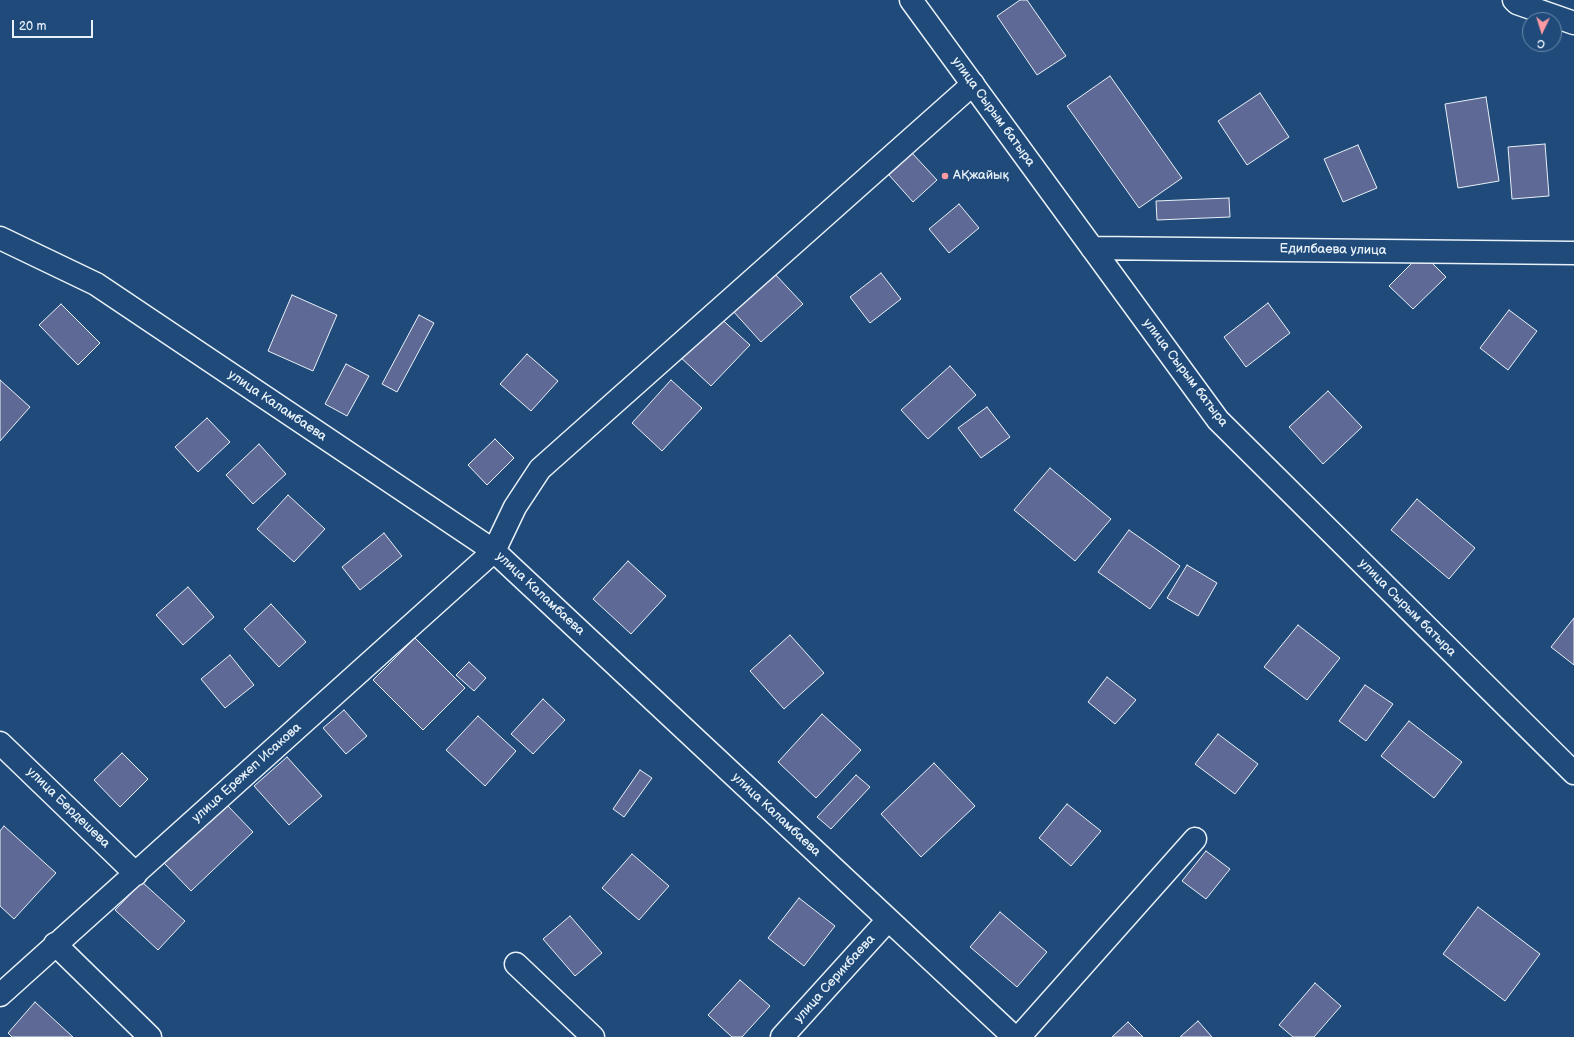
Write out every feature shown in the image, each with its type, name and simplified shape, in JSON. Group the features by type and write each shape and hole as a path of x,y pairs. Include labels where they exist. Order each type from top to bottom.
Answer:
{"street":[{"name":"улица Сырым батыра","path":"911,0 1218,420 1574,773"},
{"path":"1514,0 1517,3 1574,24"},
{"path":"494,551 515,507 540,469 973,84"},
{"name":"улица Каламбаева","path":"0,238 96,284 494,551 1014,1037"},
{"name":"Едилбаева улица","path":"1092,248 1574,253"},
{"name":"улица Ережеп Исакова","path":"0,995 494,551"},
{"name":"улица Бердешева","path":"0,743 136,874"},
{"path":"1019,1037 1195,839"},
{"name":"улица Серикбаева","path":"782,1037 888,920"},
{"path":"55,944 150,1037"},
{"path":"516,964 593,1037"}],"building":[{"path":"1020,0 1027,0 1066,56 1037,75 997,16"},
{"path":"1110,76 1182,178 1139,208 1067,106"},
{"path":"1260,93 1289,137 1247,165 1218,121"},
{"path":"1486,97 1499,181 1458,188 1445,104"},
{"path":"1545,144 1549,196 1512,199 1508,147"},
{"path":"1358,145 1377,188 1343,202 1324,159"},
{"path":"912,153 937,180 913,202 889,175"},
{"path":"1229,198 1230,217 1157,220 1156,201"},
{"path":"959,204 979,228 949,253 929,229"},
{"path":"1422,253 1446,277 1413,309 1389,286"},
{"path":"774,273 803,304 761,342 733,311"},
{"path":"881,273 901,299 870,323 850,297"},
{"path":"292,295 337,315 313,371 268,351"},
{"path":"1268,303 1290,333 1246,367 1224,337"},
{"path":"61,304 100,343 78,365 39,325"},
{"path":"1509,310 1537,331 1508,370 1480,348"},
{"path":"716,314 750,345 711,386 677,354"},
{"path":"419,315 434,323 397,392 382,384"},
{"path":"527,354 558,381 531,411 500,384"},
{"path":"346,364 369,376 347,416 325,404"},
{"path":"950,366 976,395 928,439 901,410"},
{"path":"0,380 30,407 0,441"},
{"path":"671,380 702,408 662,451 632,423"},
{"path":"1328,391 1362,427 1323,464 1289,427"},
{"path":"987,407 1010,437 981,458 958,428"},
{"path":"207,418 230,442 198,472 175,447"},
{"path":"495,439 514,458 487,485 468,465"},
{"path":"259,444 286,474 253,504 226,475"},
{"path":"1050,468 1111,519 1075,561 1014,510"},
{"path":"288,495 325,529 294,562 257,529"},
{"path":"1417,499 1475,548 1449,579 1391,530"},
{"path":"1129,530 1180,566 1150,609 1098,572"},
{"path":"384,533 402,556 360,590 342,567"},
{"path":"628,561 666,596 631,634 593,599"},
{"path":"1187,565 1217,583 1198,616 1167,598"},
{"path":"188,587 214,617 183,645 156,615"},
{"path":"271,604 306,642 279,667 244,629"},
{"path":"1574,618 1574,665 1551,647"},
{"path":"1298,625 1340,658 1307,700 1264,667"},
{"path":"790,635 824,673 784,709 750,671"},
{"path":"415,638 465,688 423,730 373,680"},
{"path":"230,655 254,685 225,708 201,679"},
{"path":"469,662 486,678 474,691 456,675"},
{"path":"1107,677 1136,700 1115,724 1088,702"},
{"path":"1365,685 1393,704 1366,741 1339,721"},
{"path":"543,699 565,720 533,754 511,734"},
{"path":"344,710 367,736 346,754 323,728"},
{"path":"822,714 861,750 816,798 778,762"},
{"path":"478,716 516,751 485,786 446,750"},
{"path":"1409,721 1462,762 1434,798 1381,756"},
{"path":"1218,734 1258,764 1235,794 1195,764"},
{"path":"122,753 148,779 120,807 94,780"},
{"path":"287,757 322,796 289,825 254,786"},
{"path":"934,763 975,806 921,857 881,814"},
{"path":"640,770 652,778 624,817 613,809"},
{"path":"856,775 870,787 831,829 817,817"},
{"path":"226,804 253,832 191,891 164,863"},
{"path":"1067,804 1101,831 1071,866 1039,838"},
{"path":"4,826 56,873 14,919 0,906 0,831"},
{"path":"1206,851 1230,869 1206,899 1182,881"},
{"path":"632,854 669,886 639,920 602,888"},
{"path":"142,882 185,921 158,950 115,910"},
{"path":"799,898 835,926 804,966 768,938"},
{"path":"1478,907 1540,954 1505,1001 1443,954"},
{"path":"1000,912 1047,952 1017,987 970,947"},
{"path":"570,916 602,953 575,976 543,939"},
{"path":"740,980 770,1006 742,1037 732,1037 708,1015"},
{"path":"1315,983 1341,1006 1314,1037 1293,1037 1279,1025"},
{"path":"35,1002 73,1037 12,1037 8,1033"},
{"path":"1198,1021 1212,1037 1180,1037"},
{"path":"1128,1022 1143,1037 1112,1037"}],"place":[{"name":"АҚжайық","path":"945,176"}]}
